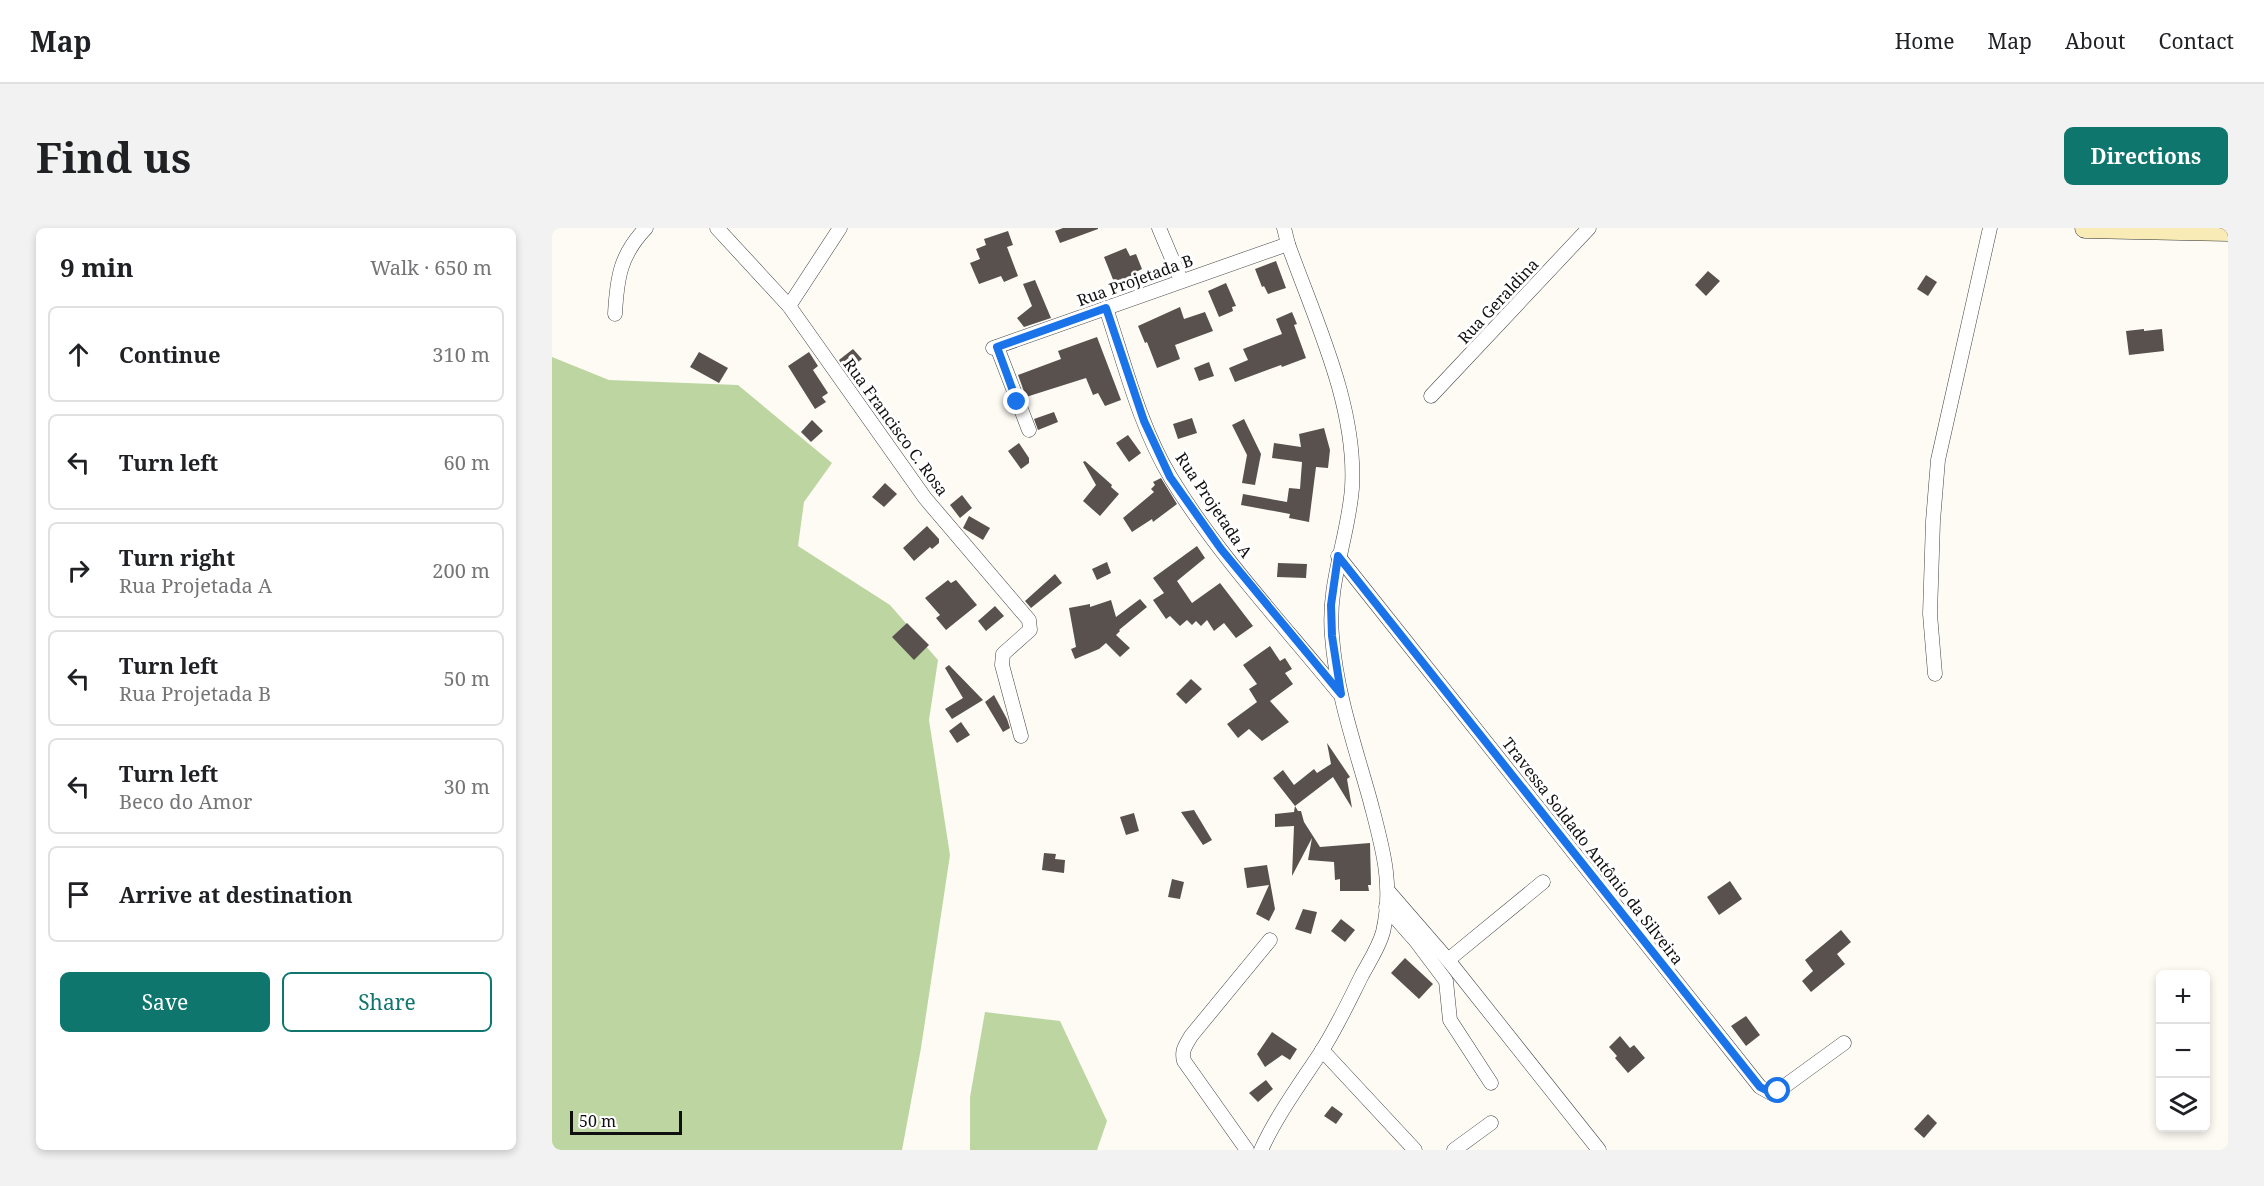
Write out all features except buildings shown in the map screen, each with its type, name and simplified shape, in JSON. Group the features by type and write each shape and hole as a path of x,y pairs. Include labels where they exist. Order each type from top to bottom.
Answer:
{"street":[{"path":"615,314 617,285 623,261 633,242 646,228"},
{"name":"Rua Francisco C. Rosa","path":"717,228 789,306 926,498 1029,620 1030,630 1003,654 1002,665 1021,736"},
{"path":"789,306 840,228"},
{"path":"1159,228 1180,280"},
{"path":"1261,1150 1274,1121 1342,1016 1382,934 1389,892 1384,853 1341,694 1332,636 1331,605 1338,556 1352,489 1351,437 1340,391 1284,228"},
{"name":"Rua Geraldina","path":"1431,396 1589,228"},
{"path":"1935,674 1930,614 1933,521 1938,460 1990,228"},
{"path":"2085,228 2228,231"},
{"name":"Rua Projetada B","path":"1029,430 995,348 1180,280 1288,244"},
{"name":"Rua Projetada A","path":"1106,308 1144,421 1170,477 1221,549 1341,694"},
{"name":"Travessa Soldado Antônio da Silveira","path":"1338,556 1760,1087 1772,1093 1778,1091 1844,1043"},
{"path":"1448,960 1544,882"},
{"path":"1389,892 1448,960 1599,1150"},
{"path":"1386,907 1416,941 1446,981 1450,1020 1491,1083"},
{"path":"1247,1150 1204,1092 1182,1055 1191,1036 1270,939"},
{"path":"1322,1050 1415,1150"},
{"path":"1454,1150 1491,1123"}],"green space":[{"path":"552,357 609,380 738,385 832,463 804,502 798,546 890,605 938,660 929,720 950,855 921,1048 902,1150 552,1150"},
{"path":"985,1012 1060,1021 1107,1121 1097,1150 970,1150 970,1097"}],"route":[{"path":"1017,402 997,347 1106,308 1144,421 1170,477 1221,549 1341,694 1332,636 1331,605 1338,556 1760,1087 1772,1093 1778,1091"}]}
